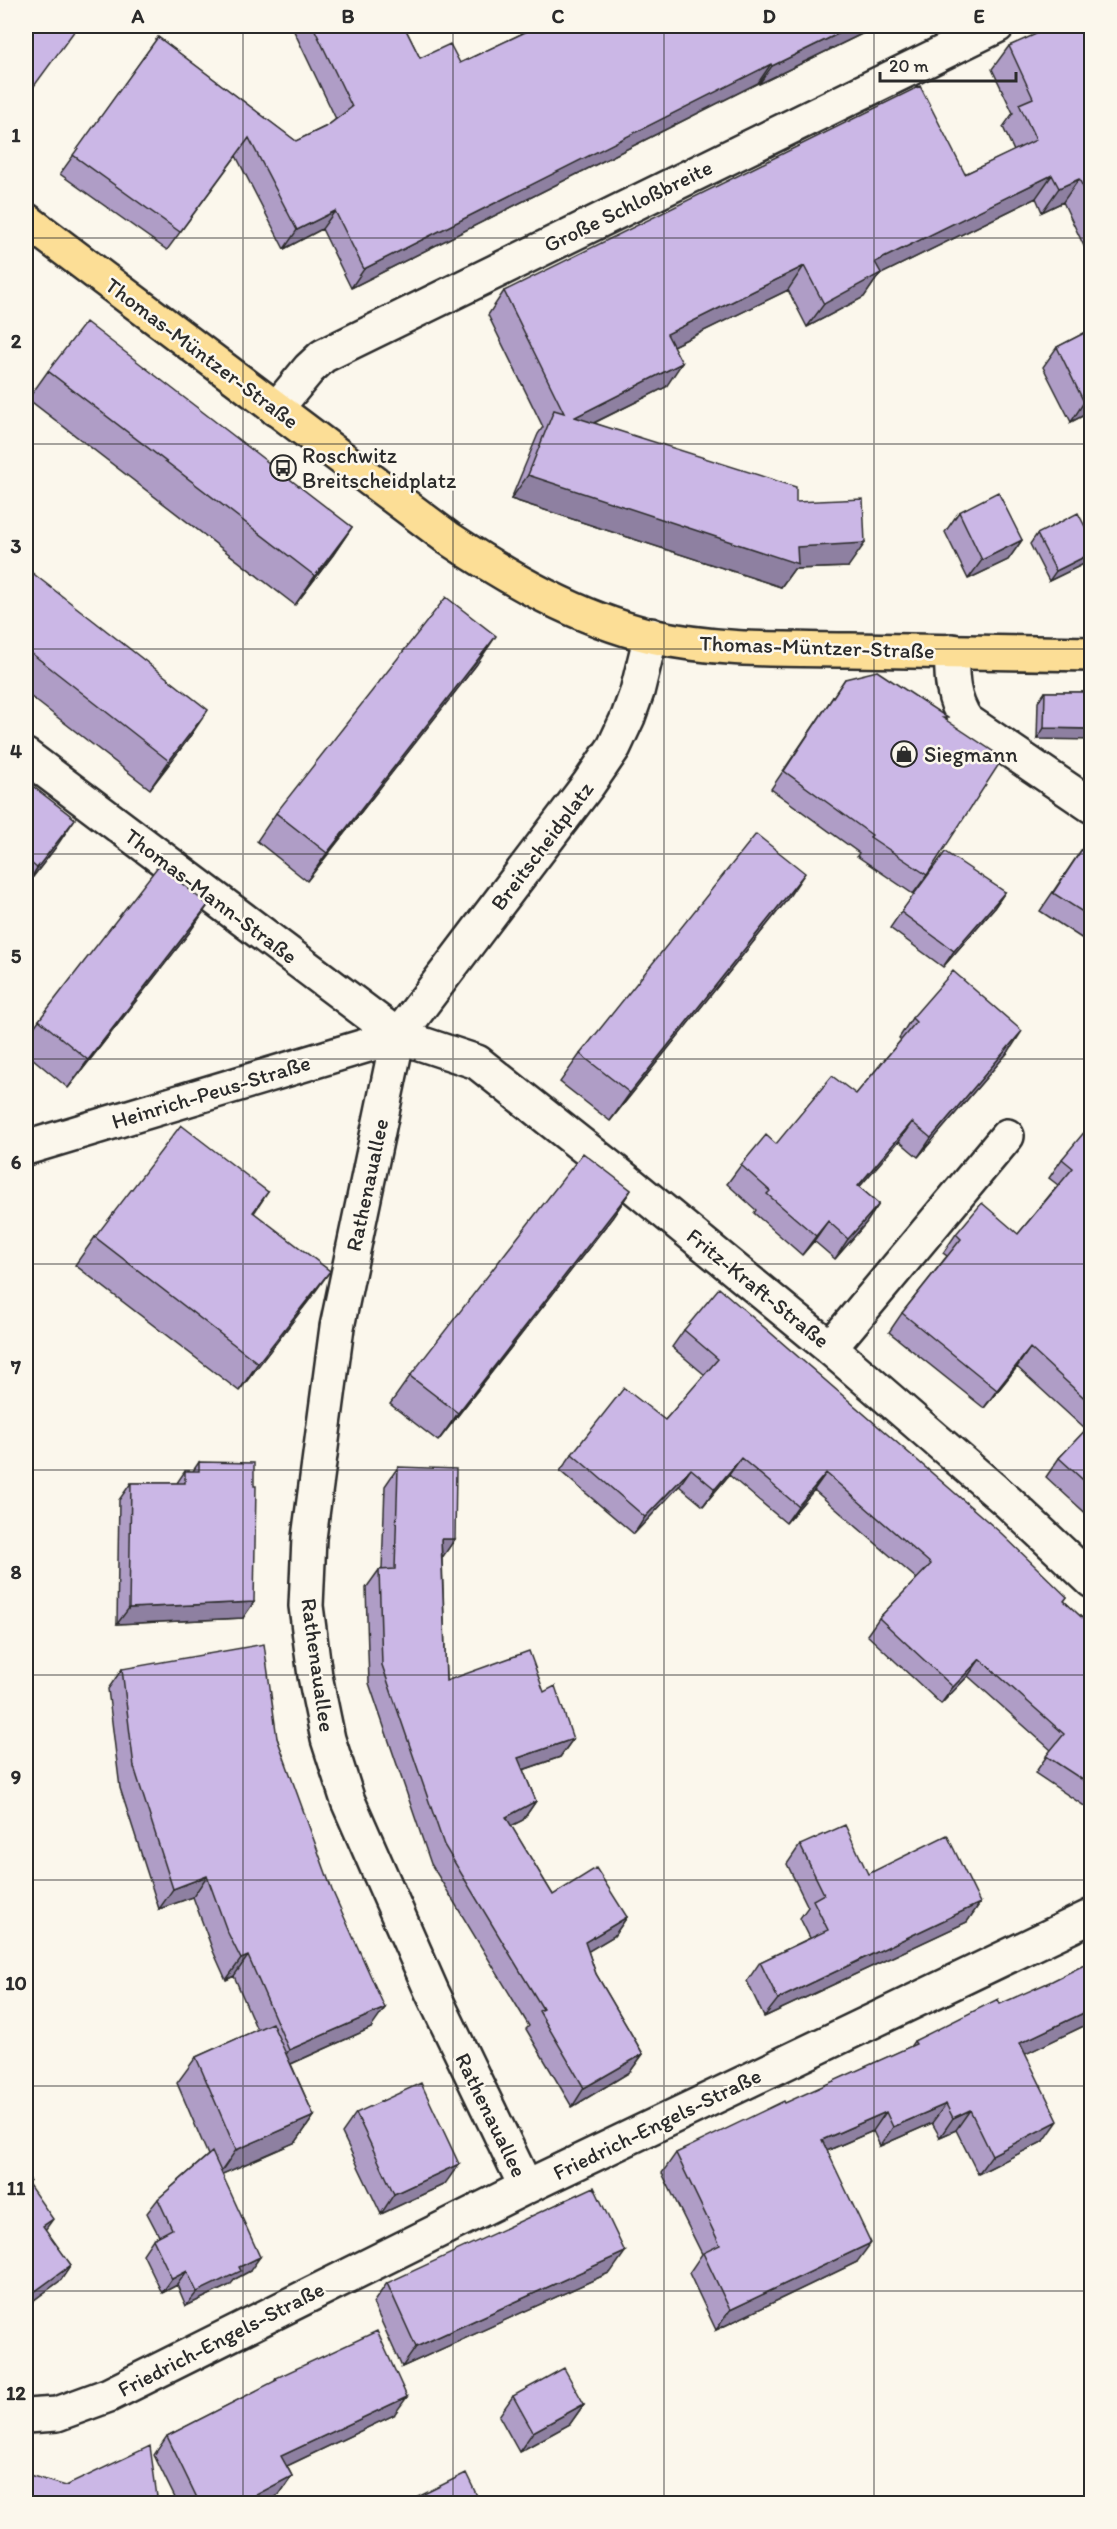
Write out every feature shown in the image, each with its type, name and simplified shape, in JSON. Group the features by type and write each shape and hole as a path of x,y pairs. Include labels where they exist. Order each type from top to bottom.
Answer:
{"main road":[{"name":"Thomas-Müntzer-Straße","path":"26,220 448,538 500,573 552,600 609,623 651,635 730,647 1092,654"}],"street":[{"name":"Große Schloßbreite","path":"276,409 309,369 323,356 998,26"},
{"name":"Breitscheidplatz","path":"398,1036 588,785 614,747 637,693 651,635"},
{"path":"952,651 951,675 955,696 960,712 967,721 1092,806"},
{"name":"Thomas-Mann-Straße","path":"26,756 398,1036"},
{"name":"Heinrich-Peus-Straße","path":"26,1148 398,1036"},
{"name":"Fritz-Kraft-Straße","path":"398,1036 477,1062 627,1181 830,1348 1008,1502 1092,1581"},
{"name":"Rathenauallee","path":"398,1036 337,1327 309,1538 306,1606 315,1676 328,1739 348,1801 432,1992 526,2187"},
{"path":"830,1348 1008,1136"},
{"name":"Friedrich-Engels-Straße","path":"26,2416 57,2414 109,2395 526,2187 1092,1916"}],"building":[{"path":"26,26 78,26 26,97"},
{"path":"313,26 404,26 420,58 450,44 460,63 538,26 854,26 772,66 771,64 364,269 335,211 297,230 249,138 180,232 73,155 158,37 296,141 327,126 352,107"},
{"path":"1054,26 1092,26 1092,205 1079,179 1059,188 1052,175 875,262 881,273 824,304 804,266 667,334 682,363 575,417 796,487 796,502 863,499 865,543 797,547 798,564 528,475 554,410 564,413 504,291 920,86 965,174 1036,140 1019,104 1033,98 1009,46"},
{"path":"86,322 352,527 315,576 48,371"},
{"path":"1092,329 1092,399 1084,402 1057,347"},
{"path":"998,492 1022,540 982,560 959,512"},
{"path":"1078,513 1092,540 1092,553 1056,571 1037,534"},
{"path":"26,568 208,710 169,761 26,649"},
{"path":"446,597 496,636 327,853 276,813"},
{"path":"877,671 1003,758 927,875 870,837 872,835 784,771 845,679"},
{"path":"1045,692 1092,692 1092,729 1044,728"},
{"path":"26,781 75,819 37,868 26,859"},
{"path":"756,834 805,873 630,1093 580,1054"},
{"path":"1092,834 1092,918 1053,893"},
{"path":"945,852 1005,892 954,951 901,912"},
{"path":"159,865 208,905 88,1060 39,1020"},
{"path":"953,971 1022,1031 931,1138 912,1122 858,1186 879,1204 848,1239 828,1221 816,1236 767,1194 770,1191 741,1165 766,1135 776,1144 832,1076 856,1094 916,1022 912,1018"},
{"path":"181,1125 268,1192 253,1212 330,1271 258,1363 95,1237"},
{"path":"1086,1130 1092,1135 1092,1405 1030,1348 997,1390 902,1313 961,1239 956,1234 982,1203 1018,1234 1073,1168 1062,1159"},
{"path":"583,1153 631,1190 458,1413 410,1376"},
{"path":"719,1288 1001,1533 1067,1597 1064,1601 1092,1627 1092,1786 1046,1756 1064,1734 980,1659 953,1687 879,1618 931,1564 826,1473 798,1506 741,1458 715,1489 691,1469 645,1517 572,1454 624,1388 665,1420 718,1359 684,1330"},
{"path":"1092,1423 1092,1488 1059,1458"},
{"path":"199,1462 254,1463 254,1486 256,1486 254,1602 129,1608 131,1483 185,1483 185,1471 199,1471"},
{"path":"398,1467 456,1469 455,1539 441,1539 446,1681 529,1651 544,1692 555,1686 573,1739 518,1758 536,1801 506,1817 553,1895 596,1868 627,1917 585,1942 596,1974 643,2054 584,2088 539,2011 543,2009 444,1845 382,1665 379,1570 395,1569"},
{"path":"264,1644 277,1738 332,1890 385,2008 289,2050 248,1956 241,1959 227,1931 207,1876 173,1889 134,1767 122,1669"},
{"path":"845,1825 868,1874 947,1835 980,1903 778,1999 760,1962 828,1930 813,1900 824,1894 800,1845"},
{"path":"1092,1961 1092,2009 1020,2043 1058,2121 992,2155 970,2110 953,2118 946,2104 893,2127 886,2112 822,2140 871,2243 730,2310 703,2253 720,2245 676,2153 784,2101 785,2103 916,2044 914,2041 998,1999 1000,2004"},
{"path":"272,2023 314,2116 236,2150 196,2057"},
{"path":"421,2083 459,2164 394,2194 356,2113"},
{"path":"212,2152 260,2257 239,2267 241,2271 197,2292 187,2271 172,2279 153,2239 172,2229 158,2199"},
{"path":"26,2173 30,2180 27,2182 53,2219 43,2226 71,2265 34,2292 26,2281"},
{"path":"594,2187 625,2252 416,2347 387,2283"},
{"path":"377,2331 407,2397 281,2456 292,2476 239,2504 200,2504 167,2436 277,2380 276,2378"},
{"path":"564,2368 584,2404 533,2432 513,2396"},
{"path":"150,2446 158,2504 26,2504 26,2474 66,2486"},
{"path":"466,2473 481,2504 418,2504 416,2498"}],"place":[{"name":"Roschwitz Breitscheidplatz","path":"283,468"},
{"name":"Siegmann","path":"904,754"}]}
